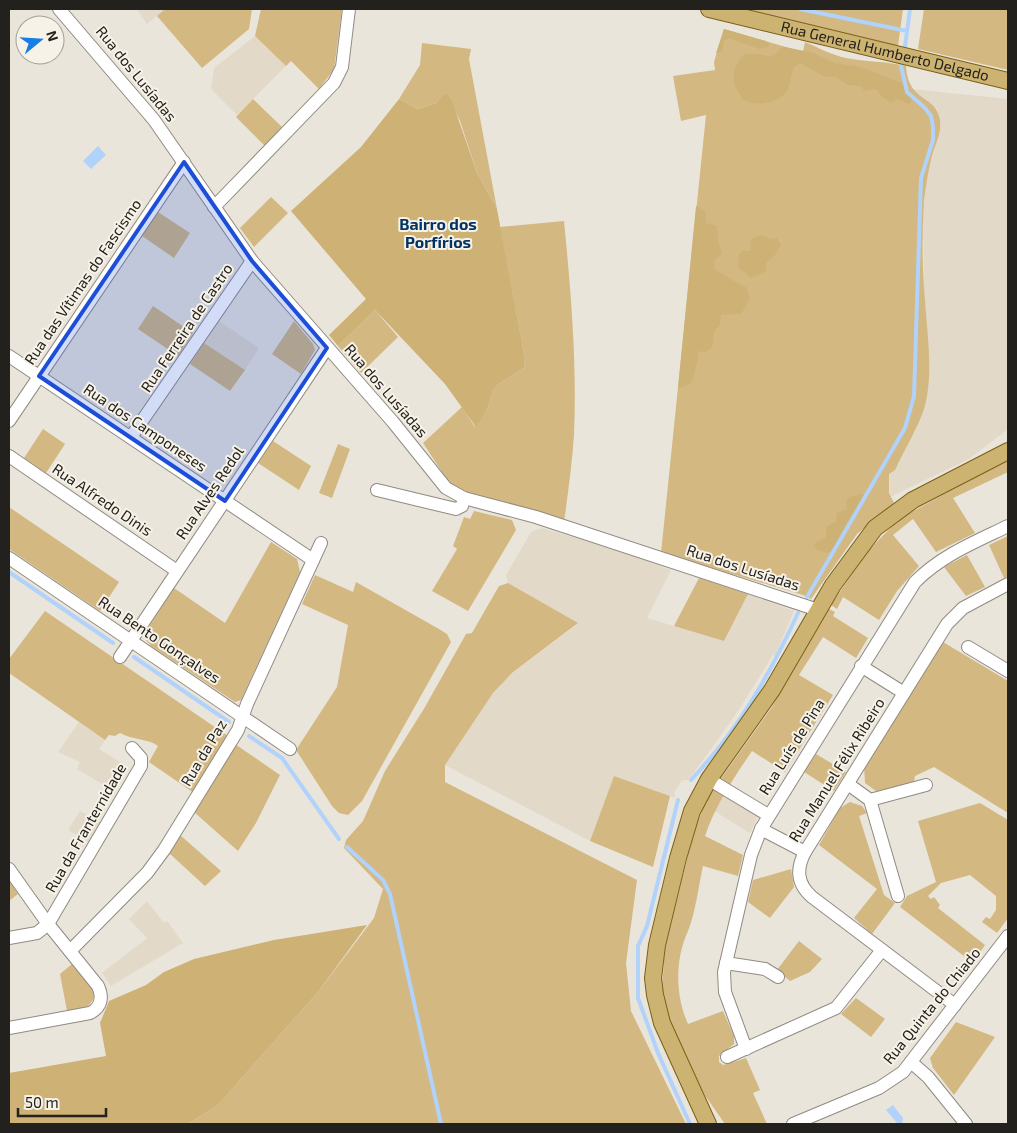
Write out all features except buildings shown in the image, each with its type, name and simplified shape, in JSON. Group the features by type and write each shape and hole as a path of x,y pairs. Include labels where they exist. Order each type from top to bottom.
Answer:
{"main road":[{"name":"Rua General Humberto Delgado","path":"709,9 1006,80"},
{"path":"977,467 1008,442"},
{"path":"708,1124 665,1032 654,986 657,945 678,858 699,797 772,690 818,610 848,563 875,528 906,504 1008,451"}],"street":[{"name":"Rua dos Lusíadas","path":"60,9 137,98 184,162 252,261 393,422 446,488 464,498 536,517 818,610"},
{"path":"214,207 334,83 342,67 349,9"},
{"name":"Rua das Vítimas do Fascismo","path":"9,421 184,162"},
{"name":"Rua Ferreira de Castro","path":"131,437 252,261"},
{"name":"Rua Alves Redol","path":"120,657 328,348"},
{"name":"Rua dos Camponeses","path":"9,356 313,560"},
{"name":"Rua Alfredo Dinis","path":"9,456 177,571"},
{"path":"377,490 456,509 462,506 464,498"},
{"name":"Rua Luís de Pina","path":"746,1049 725,992 726,963 751,855 760,829 904,596 926,570 950,554 1008,526"},
{"name":"Rua da Paz","path":"70,951 156,861 238,730 247,704 320,543"},
{"name":"Rua Bento Gonçalves","path":"9,558 290,749"},
{"name":"Rua Manuel Félix Ribeiro","path":"954,1005 805,891 801,884 799,869 805,852 954,616 972,602 1008,584"},
{"path":"968,647 1008,671"},
{"path":"861,666 904,693"},
{"name":"Rua da Franternidade","path":"48,924 141,766 141,758 132,748"},
{"path":"715,783 768,815"},
{"path":"848,784 870,800 898,896"},
{"path":"870,800 926,785"},
{"path":"760,829 805,852"},
{"path":"9,869 48,924 98,986 102,997 101,1003 90,1013 9,1028"},
{"path":"9,938 38,932 48,924"},
{"name":"Rua Quinta do Chiado","path":"793,1124 892,1081 911,1062 1008,936"},
{"path":"726,1057 836,1008 882,950"},
{"path":"726,963 765,969 778,977"},
{"path":"911,1062 928,1077 966,1124"},
{"path":"697,1101 713,1124"}],"highlighted area":[{"path":"184,162 252,261 327,348 225,501 39,376"}],"shaded area":[{"path":"137,9 165,9 147,24"},
{"path":"165,9 252,9 249,29 202,68 157,16"},
{"path":"261,9 342,9 334,69 319,89 291,61 286,66 255,36"},
{"path":"745,9 903,9 898,46"},
{"path":"924,9 1008,9 1008,70 918,49"},
{"path":"724,29 803,52 805,42 846,58 906,66 908,78 912,86 933,106 940,120 939,134 927,178 924,201 923,263 929,382 924,409 895,470 889,474 889,493 894,503 857,534 811,599 661,553 706,115 681,121 673,76 715,70 714,62"},
{"path":"724,29 766,41 769,44 768,47 759,49 729,38 724,41 722,52 716,53"},
{"path":"255,36 286,66 237,115 211,89 214,68"},
{"path":"422,43 471,49 469,59 497,209 477,173 460,121 448,96 442,95 436,103 418,109 399,99 420,65"},
{"path":"785,47 814,53 834,63 861,67 902,83 912,102 908,104 898,99 891,103 880,95 876,89 864,91 861,86 848,85 836,77 825,77 800,63 794,67 786,92 776,100 756,103 743,100 734,84 734,70 741,57 745,54 760,54 770,57 777,53 780,48"},
{"path":"912,89 1008,99 1008,429 969,459 890,497 889,474 915,431 927,392 928,350 924,286 923,217 927,175 941,124 937,109"},
{"path":"442,95 448,95 452,101 477,173 497,209 525,359 524,368 494,389 487,410 476,427 445,384 375,310 338,346 329,335 366,299 291,211 361,147 399,99 418,109 436,103"},
{"path":"253,99 282,127 265,146 236,117"},
{"path":"271,197 288,213 254,247 240,228"},
{"path":"696,206 705,211 706,223 717,226 722,254 714,261 715,270 746,287 750,299 741,314 721,315 720,325 714,331 712,347 706,352 699,351 694,377 690,384 678,388"},
{"path":"158,212 190,233 174,258 142,236"},
{"path":"564,221 573,328 575,408 572,457 564,522 527,508 476,498 452,487 423,443 462,407 475,427 487,410 494,389 524,368 525,359 500,227"},
{"path":"761,235 770,239 777,238 781,245 775,255 766,263 766,271 751,278 738,267 739,254 742,251 750,251 751,239"},
{"path":"153,306 193,333 178,356 138,329"},
{"path":"375,310 398,337 361,373 338,346"},
{"path":"219,321 259,348 245,370 204,343"},
{"path":"294,321 313,344 315,350 301,374 272,354"},
{"path":"204,343 245,370 230,391 190,364"},
{"path":"43,429 65,444 46,473 24,458"},
{"path":"273,441 311,466 299,490 258,463"},
{"path":"338,444 350,449 332,498 319,493"},
{"path":"1008,459 1008,472 953,498 975,533 936,552 913,519 893,535 919,566 897,591 879,620 843,597 837,609 831,605 867,552 899,519"},
{"path":"861,494 865,498 846,525 833,551 827,553 816,549 814,544 826,537 826,527 836,521 837,513 847,509 846,502 849,497"},
{"path":"9,507 119,582 100,611 9,549"},
{"path":"474,511 512,520 516,530 468,611 432,591 457,549 453,546 464,517 470,519"},
{"path":"542,528 637,556 671,570 647,618 724,641 748,594 794,611 775,656 773,655 740,708 707,755 688,780 682,780 674,793 676,798 614,776 590,841 445,765 493,693 513,672 578,624 508,583 506,575 531,532"},
{"path":"1008,536 1008,576 1004,578 989,545"},
{"path":"271,542 297,559 300,572 241,700 235,702 151,646 146,640 145,633 174,588 225,623"},
{"path":"967,555 985,587 966,596 944,567"},
{"path":"315,575 353,592 356,582 447,634 451,642 362,801 348,815 339,813 332,806 296,750 337,687 348,625 302,604"},
{"path":"699,578 748,594 724,641 674,626"},
{"path":"508,583 578,623 513,672 493,693 445,765 445,782 637,880 626,963 631,1011 686,1124 187,1124 217,1106 318,992 374,918 383,889 344,848 346,840 363,821 385,771 425,707 466,634 472,633 499,586"},
{"path":"829,609 835,612 833,616 868,638 856,658 823,637 799,675 833,695 785,772 752,751 726,792 714,813 705,836 743,855 738,876 703,866 693,917 681,953 678,977 679,989 688,1024 723,1011 734,1036 734,1044 719,1056 719,1062 723,1065 746,1058 760,1090 753,1093 767,1124 725,1124 704,1094 670,1021 662,990 665,946 694,832 707,798 772,707"},
{"path":"45,611 228,736 194,793 149,762 158,746 155,744 120,733 115,736 109,735 105,740 9,673 9,659"},
{"path":"943,642 1008,681 1008,813 934,767 915,776 914,781 890,790 876,791 865,783 864,766"},
{"path":"79,722 105,740 99,749 127,766 112,790 77,769 80,762 58,752"},
{"path":"235,744 280,775 256,823 238,851 194,812"},
{"path":"816,754 846,772 834,791 804,772"},
{"path":"614,776 670,796 653,867 590,841"},
{"path":"724,792 759,814 750,833 714,811"},
{"path":"850,802 862,806 867,813 859,816 884,895 895,903 872,934 854,918 877,889 819,845 840,808"},
{"path":"980,803 1008,820 1008,918 997,933 982,922 986,917 990,919 996,910 996,896 970,875 941,883 928,896 931,899 934,897 940,905 938,908 985,945 973,963 900,907 907,896 936,882 918,821"},
{"path":"80,811 101,823 89,842 68,830"},
{"path":"180,835 221,871 205,886 169,853"},
{"path":"791,869 794,887 770,918 748,902 753,880"},
{"path":"9,880 18,894 9,901"},
{"path":"147,901 164,923 167,921 183,943 111,986 102,973 147,938 129,919"},
{"path":"367,925 318,992 217,1106 187,1124 9,1124 9,1073 106,1056 100,1023 109,1001 146,985 164,972 194,959 274,940"},
{"path":"799,941 822,959 810,972 790,981 777,970"},
{"path":"72,964 94,992 95,998 87,1007 67,1011 60,974"},
{"path":"856,998 885,1019 871,1037 841,1014"},
{"path":"956,1022 995,1037 954,1095 933,1068 930,1058"}],"water":[{"path":"98,146 106,155 91,169 83,161"},
{"path":"893,1105 903,1118 902,1124 897,1123 886,1110"}],"waterway":[{"path":"800,9 907,31"},
{"path":"905,47 910,9"},
{"path":"807,597 905,428 914,396 921,178 933,140 933,127 931,116 907,92 901,66"},
{"path":"9,572 113,643"},
{"path":"691,780 724,741 752,701 798,613"},
{"path":"134,657 229,722"},
{"path":"249,736 282,758 339,839"},
{"path":"678,800 647,926 638,946 638,998 658,1053 690,1124"},
{"path":"347,847 383,880 390,894 441,1124"}],"district":[{"name":"Bairro dos Porfírios","path":"438,233"}]}
